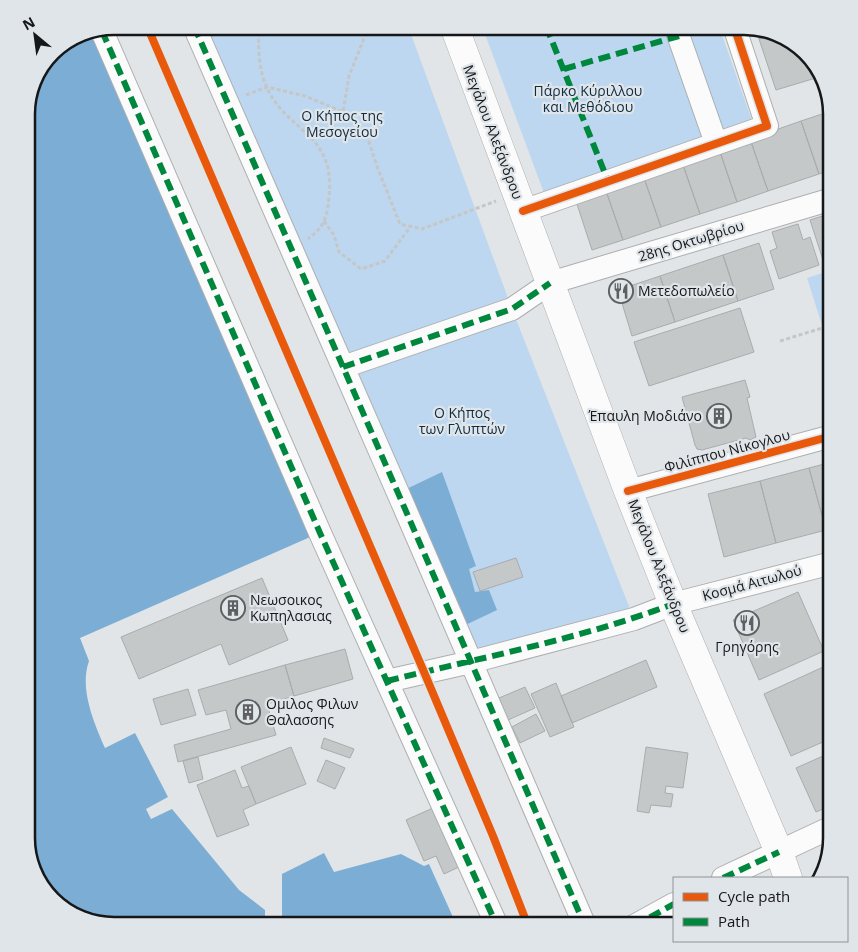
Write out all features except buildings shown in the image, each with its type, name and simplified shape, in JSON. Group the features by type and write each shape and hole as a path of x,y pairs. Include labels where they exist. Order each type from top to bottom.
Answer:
{"main road":[{"name":"Μεγάλου Αλεξάνδρου","path":"457,35 628,491 673,604 779,852 788,877"}],"street":[{"path":"198,35 581,917"},
{"path":"678,35 716,143"},
{"path":"519,202 767,126 737,35"},
{"path":"104,36 320,533 493,917"},
{"name":"28ης Οκτωβρίου","path":"343,367 512,309 550,283 823,202"},
{"name":"Φιλίππου Νίκογλου","path":"628,491 823,438"},
{"name":"Κοσμά Αιτωλού","path":"387,681 471,662 634,619 673,604 823,570"},
{"path":"726,877 823,831"},
{"path":"650,917 673,905"}],"path":[{"path":"259,35 264,82 282,112 314,139 325,157 331,181 327,216 317,232 303,244 292,250"},
{"path":"343,112 349,76 365,35"},
{"path":"227,103 267,87 305,96 343,112 367,136 400,224 422,229 519,202"},
{"path":"324,221 334,236 339,252 361,269 384,262 410,226"},
{"path":"780,341 823,328"}],"green space":[{"path":"198,35 411,35 512,309 634,619 471,662"},
{"name":"Πάρκο Κύριλλου και Μεθόδιου","path":"485,35 722,35 752,121 544,193"},
{"path":"823,273 823,325 822,325 807,278"}],"water":[{"path":"101,37 317,534 80,638 89,661 86,671 87,694 96,728 105,748 135,733 168,797 146,809 151,819 172,809 239,890 265,910 282,910 282,874 324,853 334,872 401,854 424,866 429,864 453,917 104,916 93,914 70,904 51,886 39,864 35,838 35,109 43,79 51,66 57,60 60,60 60,57 70,48 84,41"},
{"path":"442,472 476,566 469,569 475,592 489,590 497,610 457,629 398,493"}],"pier":[{"path":"265,910 282,910 282,917 265,917"}],"marked path":[{"path":"198,35 581,917"},
{"path":"550,35 608,181"},
{"path":"104,36 320,533 493,917"},
{"path":"564,69 679,36"},
{"path":"343,367 512,309 550,283"},
{"path":"387,681 532,647 603,627 673,604"},
{"path":"725,877 779,852"},
{"path":"650,917 673,905"}],"cycle path":[{"path":"151,35 424,672 493,836 524,917"},
{"path":"523,211 767,126 737,35"},
{"path":"628,491 823,438"}],"place":[{"name":"Μετεδοπωλείο","path":"621,291"},
{"name":"Έπαυλη Μοδιάνο","path":"719,416"},
{"name":"Νεωσοικος Κωπηλασιας","path":"233,608"},
{"name":"Γρηγόρης","path":"747,623"},
{"name":"Ομιλος Φιλων Θαλασσης","path":"248,712"}],"park label":[{"name":"Ο Κήπος της Μεσογείου","path":"342,124"},
{"name":"Ο Κήπος των Γλυπτών","path":"462,422"}]}
